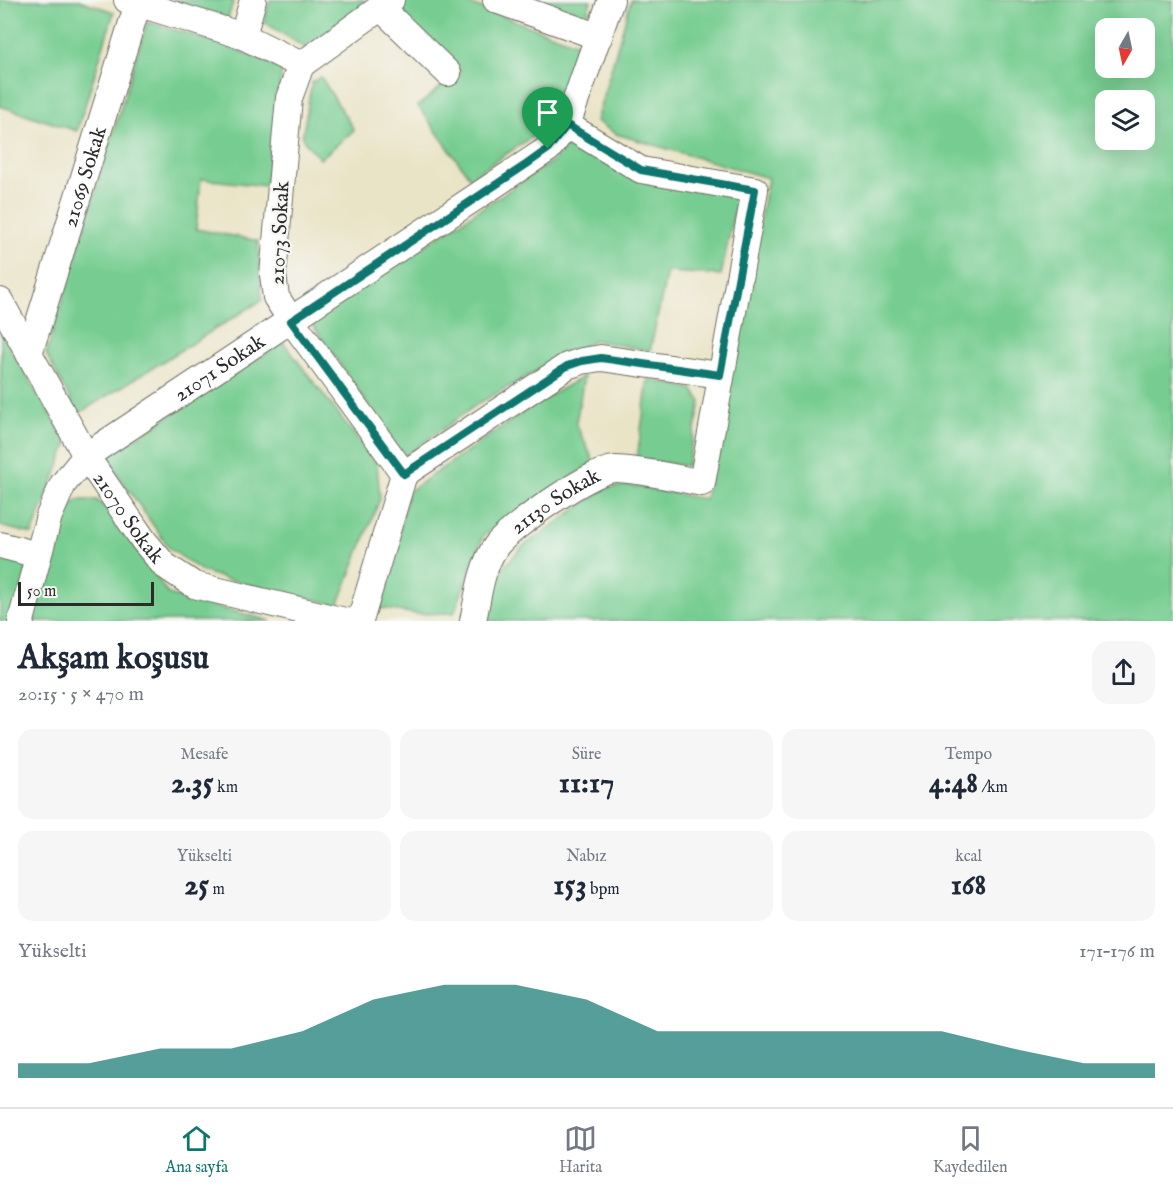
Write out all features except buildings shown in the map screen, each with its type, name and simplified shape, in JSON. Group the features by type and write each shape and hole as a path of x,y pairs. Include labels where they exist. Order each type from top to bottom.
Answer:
{"street":[{"path":"243,36 253,0"},
{"path":"496,0 599,37"},
{"name":"21071 Sokak","path":"21,621 49,516 63,484 86,456 548,149 567,125 611,0"},
{"path":"134,1 243,36 301,65 386,4 448,73"},
{"name":"21069 Sokak","path":"29,354 134,1"},
{"name":"21073 Sokak","path":"301,65 289,98 273,275 276,297 291,321 404,474"},
{"path":"360,621 404,474 567,366 582,361 601,358 720,375 755,190 641,170 567,125"},
{"name":"21070 Sokak","path":"0,301 86,456 144,541 164,565 194,585 345,621"},
{"name":"21130 Sokak","path":"472,621 483,577 496,546 506,535 595,474 613,469 702,483 720,375"},
{"path":"0,545 38,555"}],"green space":[{"path":"0,0 79,0 114,12 77,131 0,106"},
{"path":"172,0 234,0 228,18"},
{"path":"270,0 365,0 359,8 307,49 264,22"},
{"path":"405,0 458,0 581,45 564,95 547,127 470,178 418,106 460,71 391,9"},
{"path":"525,0 591,0 585,21"},
{"path":"631,0 1173,0 1173,621 488,621 493,579 522,547 606,488 630,485 705,499 768,178 616,134 596,121"},
{"path":"147,22 221,43 282,69 266,186 201,179 196,229 258,241 262,300 78,414 46,354"},
{"path":"321,77 354,130 320,159 302,138 312,82"},
{"path":"571,142 737,198 721,275 667,272 650,351 594,340 479,403 404,457 310,321 553,161"},
{"path":"1,333 68,443 32,534 0,526"},
{"path":"283,342 377,464 380,499 338,605 226,579 202,571 169,548 106,457"},
{"path":"584,376 576,424 594,462 483,536 454,613 416,614 380,608 408,492 532,406"},
{"path":"648,379 692,389 701,402 687,466 637,459"},
{"path":"78,500 97,500 116,517 168,594 271,621 30,621 64,511"},
{"path":"0,554 29,562 14,621 0,621"}],"route":[{"path":"567,125 641,170 755,190 720,375 601,358 582,361 567,366 404,474 291,321 548,149 567,125"}]}
